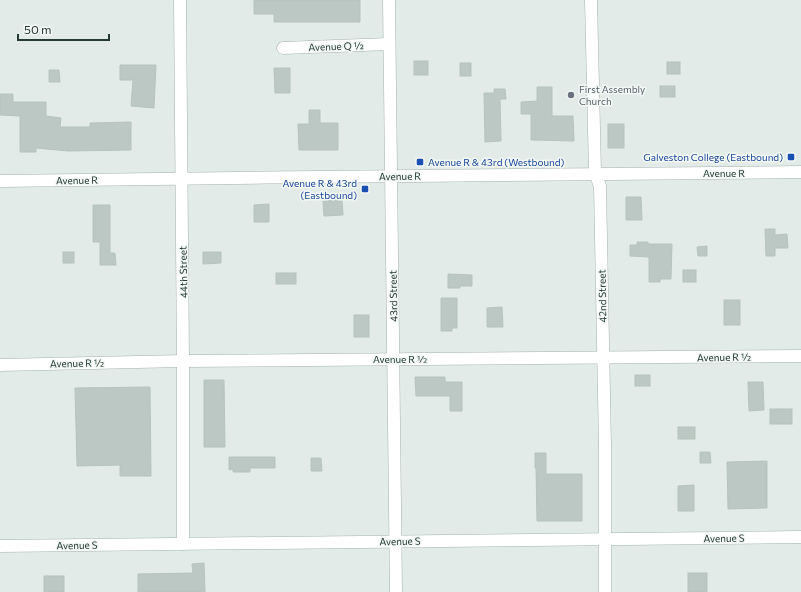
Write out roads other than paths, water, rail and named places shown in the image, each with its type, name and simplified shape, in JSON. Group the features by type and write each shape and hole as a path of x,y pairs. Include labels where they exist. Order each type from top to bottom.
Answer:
{"street":[{"name":"44th Street","path":"180,0 184,361 183,544"},
{"name":"43rd Street","path":"389,0 396,592"},
{"name":"42nd Street","path":"591,0 595,173 600,186 605,592"},
{"name":"Avenue Q ½","path":"283,48 390,44"},
{"name":"Avenue R","path":"0,181 391,175 801,172"},
{"name":"Avenue R ½","path":"0,365 184,361 801,356"},
{"name":"Avenue S","path":"0,546 801,537"}],"place":[{"name":"First Assembly Church","path":"571,95"},
{"name":"Galveston College (Eastbound)","path":"791,157"},
{"name":"Avenue R & 43rd (Westbound)","path":"420,162"},
{"name":"Avenue R & 43rd (Eastbound)","path":"365,189"}]}
